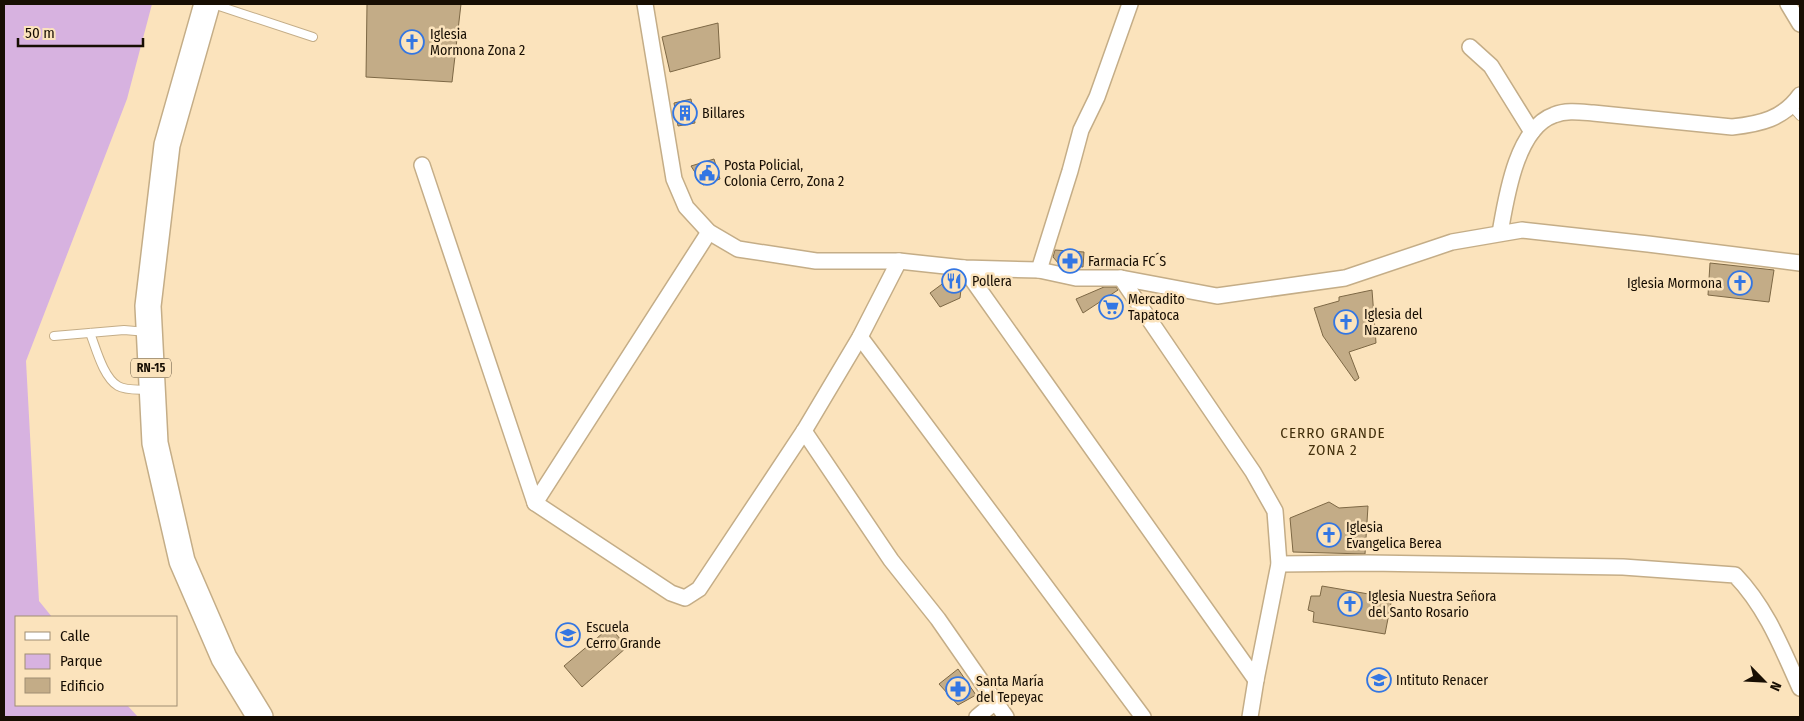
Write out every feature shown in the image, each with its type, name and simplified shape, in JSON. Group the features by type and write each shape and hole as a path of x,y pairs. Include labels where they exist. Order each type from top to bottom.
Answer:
{"main road":[{"name":"RN-15","path":"207,4 167,145 148,306 155,443 182,561 224,658 260,717"}],"street":[{"path":"645,4 674,179 686,207 709,232 738,249 816,261 898,261 964,268 1039,270 1076,278 1121,278 1217,296 1345,278 1452,242 1522,230 1800,263"},
{"path":"1039,270 1081,130 1097,97 1130,4"},
{"path":"1788,4 1800,24"},
{"path":"1470,47 1490,66 1532,132"},
{"path":"1500,233 1508,187 1514,167 1532,132 1542,120 1555,114 1571,112 1732,128 1753,125 1773,119 1798,106"},
{"path":"422,165 535,503 671,593 684,598 698,589 804,431 860,337 898,261"},
{"path":"535,503 709,232"},
{"path":"964,268 1256,680"},
{"path":"1121,278 1254,472 1274,511 1279,564 1250,717"},
{"path":"860,337 1143,717"},
{"path":"804,431 891,560 938,619 1006,717"},
{"path":"1279,564 1368,563 1623,567 1735,575 1749,590 1766,615 1800,688"},
{"path":"977,717 995,702"}],"lane":[{"path":"213,4 313,37"},
{"path":"54,336 124,330 149,332"},
{"path":"90,333 102,365 118,386 152,390"}],"green space":[{"path":"4,4 152,4 127,99 26,361 39,601 51,616 15,616 15,706 128,706 138,717 4,717"}],"building":[{"name":"Iglesia Mormona Zona 2","path":"367,4 461,4 452,82 366,77"},
{"path":"718,23 720,58 670,72 662,37"},
{"name":"Billares","path":"691,99 695,123 678,126 674,103"},
{"name":"Posta Policial, Colonia Cerro, Zona 2","path":"714,159 720,179 703,185 691,166"},
{"name":"Farmacia FC´S","path":"1055,250 1084,252 1083,267 1059,264 1053,257"},
{"name":"Iglesia Mormona","path":"1710,263 1774,270 1769,302 1708,295"},
{"name":"Pollera","path":"953,276 959,277 962,281 960,298 940,307 930,293"},
{"path":"1104,287 1116,287 1118,290 1083,313 1076,299"},
{"name":"Iglesia del Nazareno","path":"1372,290 1376,343 1349,352 1359,378 1355,381 1323,336 1314,308 1339,301 1339,297"},
{"name":"Iglesia Evangelica Berea","path":"1329,502 1339,508 1368,506 1365,554 1293,552 1290,518"},
{"name":"Iglesia Nuestra Señora del Santo Rosario","path":"1322,586 1392,598 1385,634 1313,622 1314,612 1308,610 1311,596 1320,596"},
{"path":"610,627 627,647 582,687 564,666"},
{"name":"Santa María del Tepeyac","path":"958,669 976,695 958,705 939,684"}],"place":[{"name":"Iglesia Mormona Zona 2","path":"412,42"},
{"name":"Billares","path":"685,113"},
{"name":"Posta Policial, Colonia Cerro, Zona 2","path":"707,173"},
{"name":"Farmacia FC´S","path":"1070,261"},
{"name":"Pollera","path":"954,281"},
{"name":"Iglesia Mormona","path":"1740,283"},
{"name":"Mercadito Tapatoca","path":"1111,307"},
{"name":"Iglesia del Nazareno","path":"1346,322"},
{"name":"Iglesia Evangelica Berea","path":"1329,535"},
{"name":"Iglesia Nuestra Señora del Santo Rosario","path":"1350,604"},
{"name":"Escuela Cerro Grande","path":"568,635"},
{"name":"Intituto Renacer","path":"1379,680"},
{"name":"Santa María del Tepeyac","path":"958,689"}],"district":[{"name":"CERRO GRANDE ZONA 2","path":"1333,442"}]}
